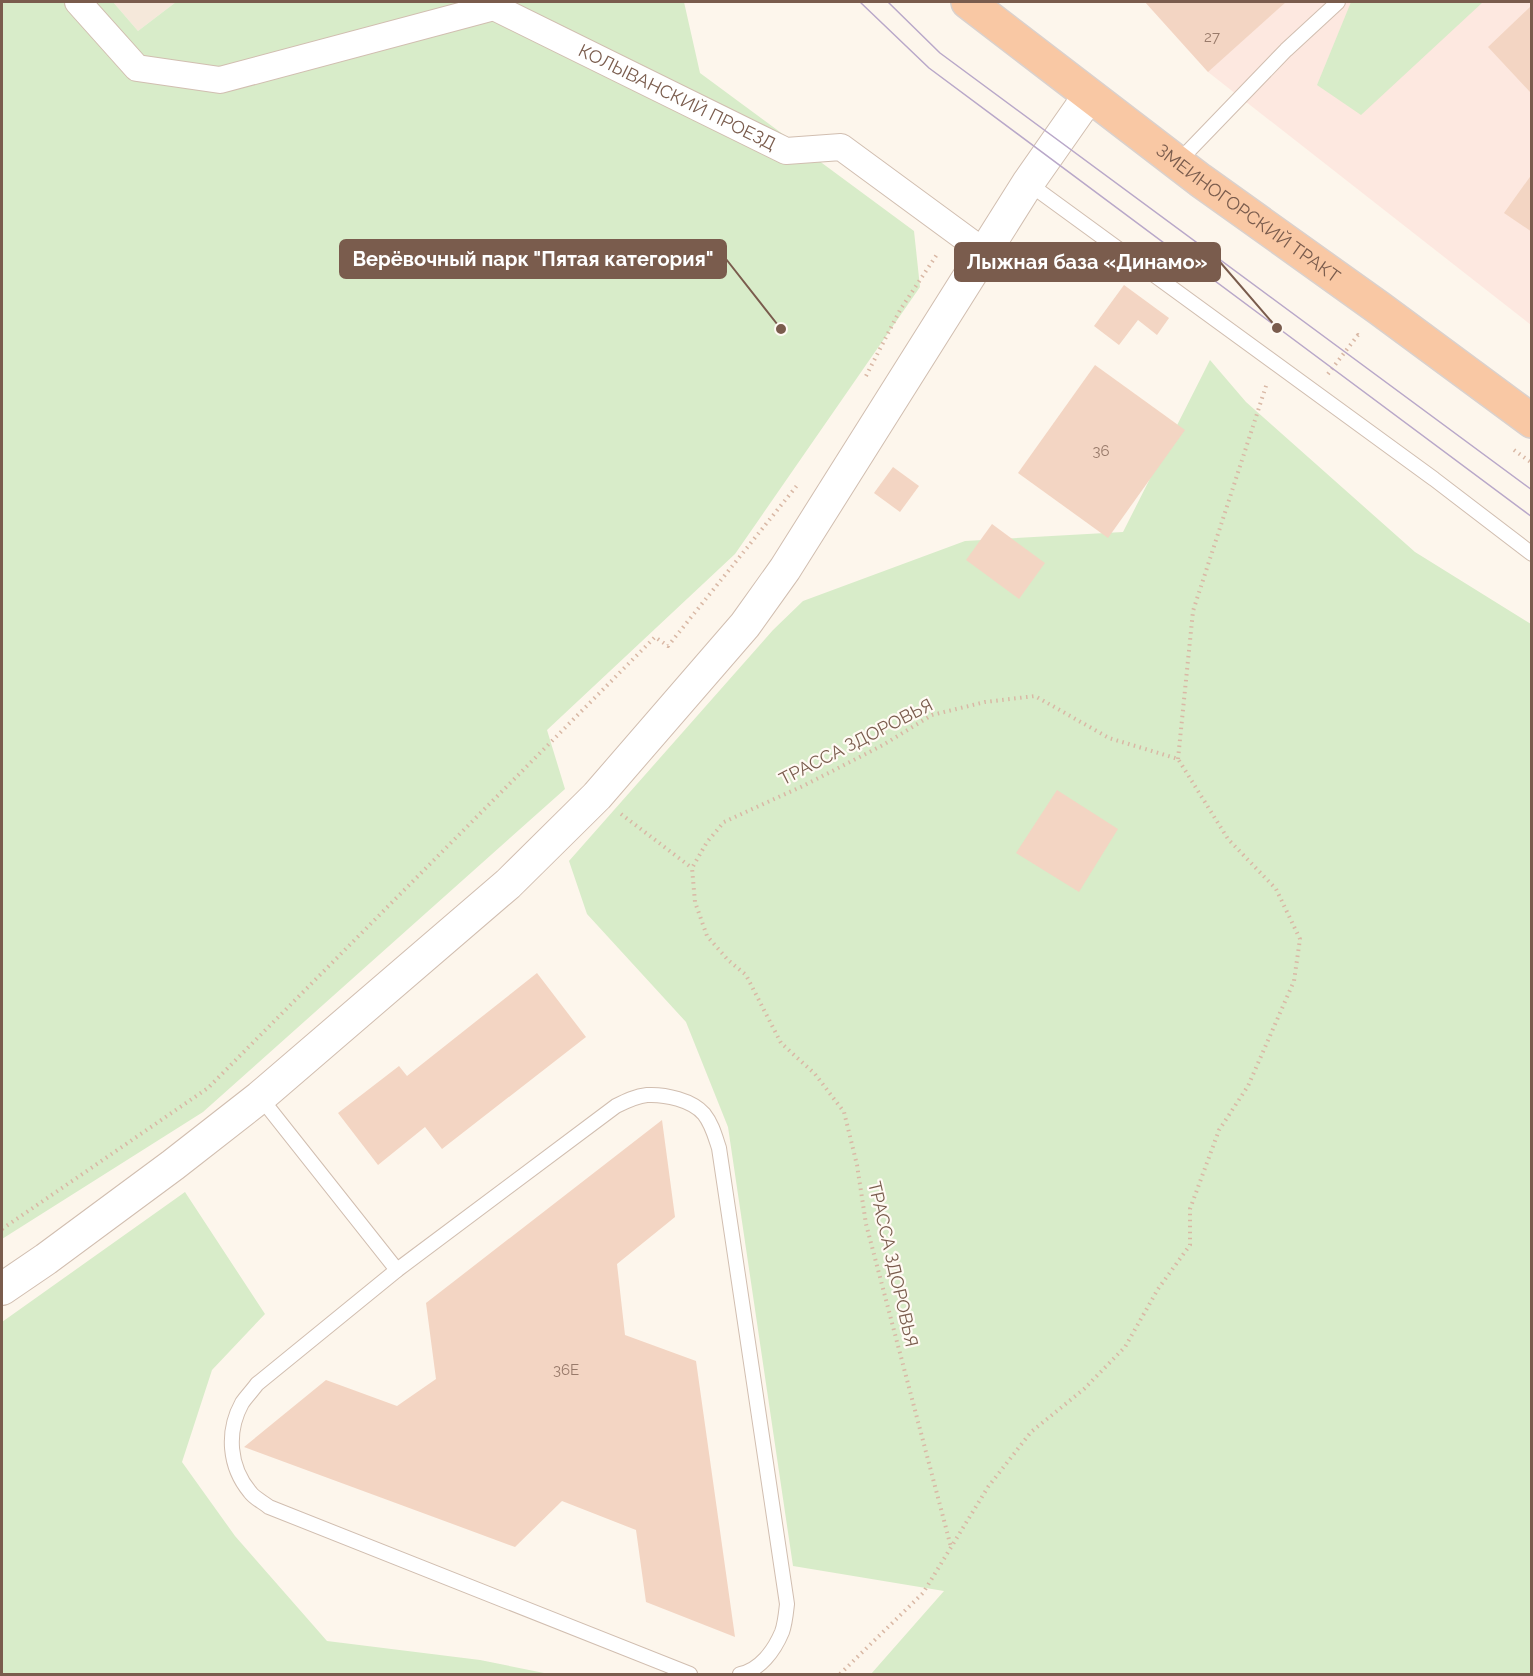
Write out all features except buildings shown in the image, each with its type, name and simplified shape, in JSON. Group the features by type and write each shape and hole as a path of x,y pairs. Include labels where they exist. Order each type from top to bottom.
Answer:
{"highway":[{"name":"ЗМЕИНОГОРСКИЙ ТРАКТ","path":"968,2 1177,163 1532,421"}],"street":[{"path":"78,2 136,68 220,80 492,4"},
{"name":"КОЛЫВАНСКИЙ ПРОЕЗД","path":"492,4 786,151 841,147 984,252"},
{"path":"2,1289 173,1165 260,1097 508,884 597,796 745,625 785,569 1028,183 1089,96"}],"lane":[{"path":"1177,163 1286,50 1338,2"},
{"path":"1028,183 1434,479 1532,554"},
{"path":"690,1674 269,1507 251,1494 237,1473 232,1454 231,1432 242,1405 257,1384 397,1270 616,1106 631,1098 646,1095 663,1096 693,1105 704,1113 714,1130 719,1148 787,1605 782,1631 774,1647 765,1660 746,1673 740,1674"},
{"path":"260,1097 397,1270"}],"path":[{"path":"865,380 900,310 954,230"},
{"path":"1325,378 1358,335 1367,342"},
{"path":"840,1674 923,1593 988,1487 1031,1432 1084,1389 1125,1347 1158,1289 1190,1245 1190,1209 1219,1130 1248,1086 1294,981 1300,939 1276,889 1228,839 1178,759 1193,611 1274,362"},
{"path":"1513,449 1532,463"},
{"path":"2,1229 208,1088 655,637 668,646 805,475"},
{"name":"ТРАССА ЗДОРОВЬЯ","path":"951,1546 866,1224 857,1165 844,1112 815,1074 781,1043 746,975 728,960 707,936 695,902 692,868 707,842 724,822 805,785 883,745 932,715 985,702 1035,696 1109,738 1178,759"},
{"path":"597,796 692,868"}],"shaded area":[{"path":"113,2 176,2 138,31"},
{"path":"1145,2 1531,2 1531,325 1208,72"}],"green space":[{"path":"2,2 113,2 138,31 176,2 684,2 700,73 914,231 920,287 735,554 547,730 565,789 203,1112 2,1239"},
{"path":"1351,2 1483,2 1361,115 1317,85"},
{"path":"1210,360 1246,402 1415,552 1531,624 1531,1674 871,1674 944,1591 793,1566 728,1127 686,1022 587,914 569,861 773,630 803,601 965,541 1123,532"},
{"path":"185,1192 265,1314 212,1370 182,1462 235,1536 327,1641 480,1660 549,1674 2,1674 2,1322"}],"tram line":[{"path":"860,2 929,68 1532,517"},
{"path":"888,2 940,53 1532,490"}],"place":[{"name":"Лыжная база «Динамо»","path":"1277,328"},
{"name":"Верёвочный парк \"Пятая категория\"","path":"781,329"}]}
